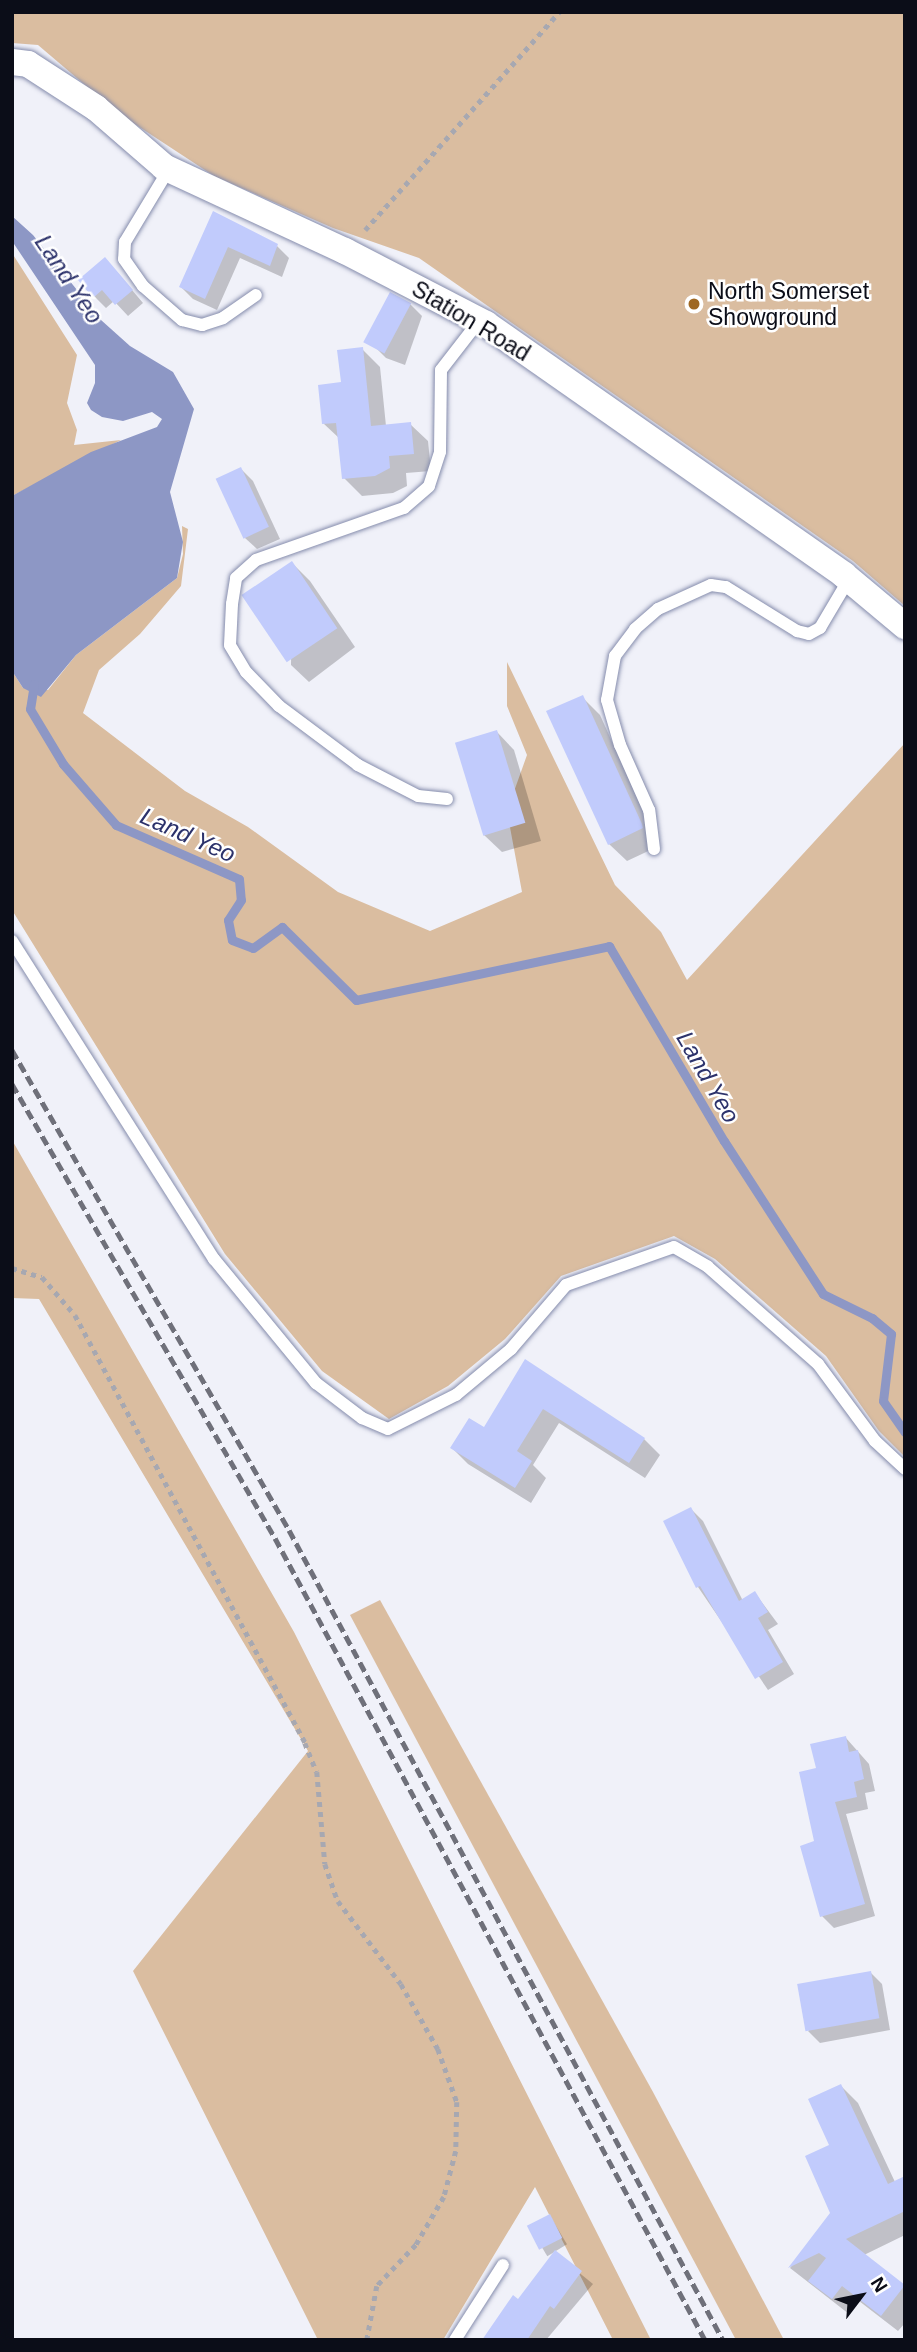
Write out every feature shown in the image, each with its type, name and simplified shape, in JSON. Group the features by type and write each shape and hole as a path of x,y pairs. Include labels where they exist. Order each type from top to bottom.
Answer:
{"street":[{"name":"Station Road","path":"12,62 28,64 96,107 169,169 345,251 479,321 849,579 905,626"}],"lane":[{"path":"169,169 125,243 124,259 143,286 182,320 202,325 223,318 256,295"},
{"path":"447,799 418,796 358,765 279,706 246,672 230,645 232,604 236,578 256,560 404,508 429,486 440,452 441,370 479,321"},
{"path":"654,849 649,810 620,745 607,700 615,656 635,629 658,609 710,585 726,587 809,634 820,628 849,579"},
{"path":"12,941 214,1259 316,1383 362,1418 388,1429 456,1395 510,1349 566,1285 674,1247 708,1267 818,1364 875,1441 905,1469"},
{"path":"455,2340 503,2265"}],"path":[{"path":"345,251 559,12"},
{"path":"12,1268 42,1277 75,1315 305,1742 317,1772 325,1864 338,1901 401,1984 438,2049 457,2102 456,2151 444,2197 416,2245 377,2286 367,2340"}],"shaded area":[{"name":"North Somerset Showground","path":"12,12 905,12 905,606 853,561 419,258 333,228 214,176 118,113 38,45 12,43"},
{"path":"12,253 77,355 67,403 77,430 74,445 121,440 12,496"},
{"path":"182,526 188,529 181,586 140,634 99,670 83,713 185,791 248,827 338,892 430,931 522,892 507,811 527,755 507,706 507,662 615,885 661,932 687,980 905,743 905,1457 879,1431 826,1356 715,1259 674,1236 561,1276 505,1339 448,1386 389,1419 322,1371 225,1254 12,910 12,671 23,688 48,690 76,655 177,578 183,554"},
{"path":"12,1140 294,1632 651,2340 613,2340 535,2187 443,2340 318,2340 133,1971 308,1751 39,1299 12,1298"},
{"path":"380,1600 653,2092 784,2340 736,2340 350,1615"}],"water":[{"path":"12,216 33,235 101,320 130,346 173,372 194,409 170,492 183,542 177,578 76,655 41,697 23,688 12,671 12,496 91,452 157,427 162,419 152,412 123,421 102,417 91,410 87,403 95,383 95,365 12,241"}],"building":[{"path":"213,211 278,244 270,266 228,247 205,299 179,287"},
{"path":"105,257 133,290 115,305 102,290 93,298 78,280"},
{"path":"390,292 411,303 384,354 363,342"},
{"path":"363,347 371,426 411,422 414,454 389,456 390,468 375,476 342,479 336,423 322,424 318,385 341,382 337,350"},
{"path":"241,467 269,527 244,539 216,479"},
{"path":"292,561 337,628 287,662 241,595"},
{"path":"583,695 643,828 608,845 546,711"},
{"path":"497,730 525,823 483,836 455,743"},
{"path":"525,1359 645,1438 629,1463 543,1409 517,1451 532,1461 515,1488 450,1448 469,1418 484,1427"},
{"path":"691,1507 739,1601 755,1591 768,1612 758,1618 783,1662 755,1679 700,1586 696,1588 663,1521"},
{"path":"846,1736 849,1752 858,1750 864,1779 854,1782 857,1797 835,1802 865,1904 820,1917 800,1846 814,1841 799,1772 816,1768 810,1744"},
{"path":"871,1971 879,2018 805,2031 797,1984"},
{"path":"841,2084 888,2184 905,2176 905,2211 846,2239 905,2285 881,2316 842,2286 832,2299 808,2281 826,2258 819,2253 788,2268 830,2213 805,2156 829,2145 808,2099"},
{"path":"550,2214 562,2238 539,2250 527,2226"},
{"path":"555,2250 582,2271 554,2309 550,2306 527,2340 482,2340 513,2295 518,2299"}],"waterway":[{"name":"Land Yeo","path":"34,684 30,709 63,764 116,825 239,879 241,900 228,920 232,940 253,948 282,927 356,1000 609,946 724,1141 823,1294 872,1318 891,1334 883,1401 905,1432"}],"railway":[{"path":"12,1050 289,1530 723,2340"},
{"path":"12,1084 275,1538 705,2340"}],"place":[{"name":"North Somerset Showground","path":"694,304"}]}
